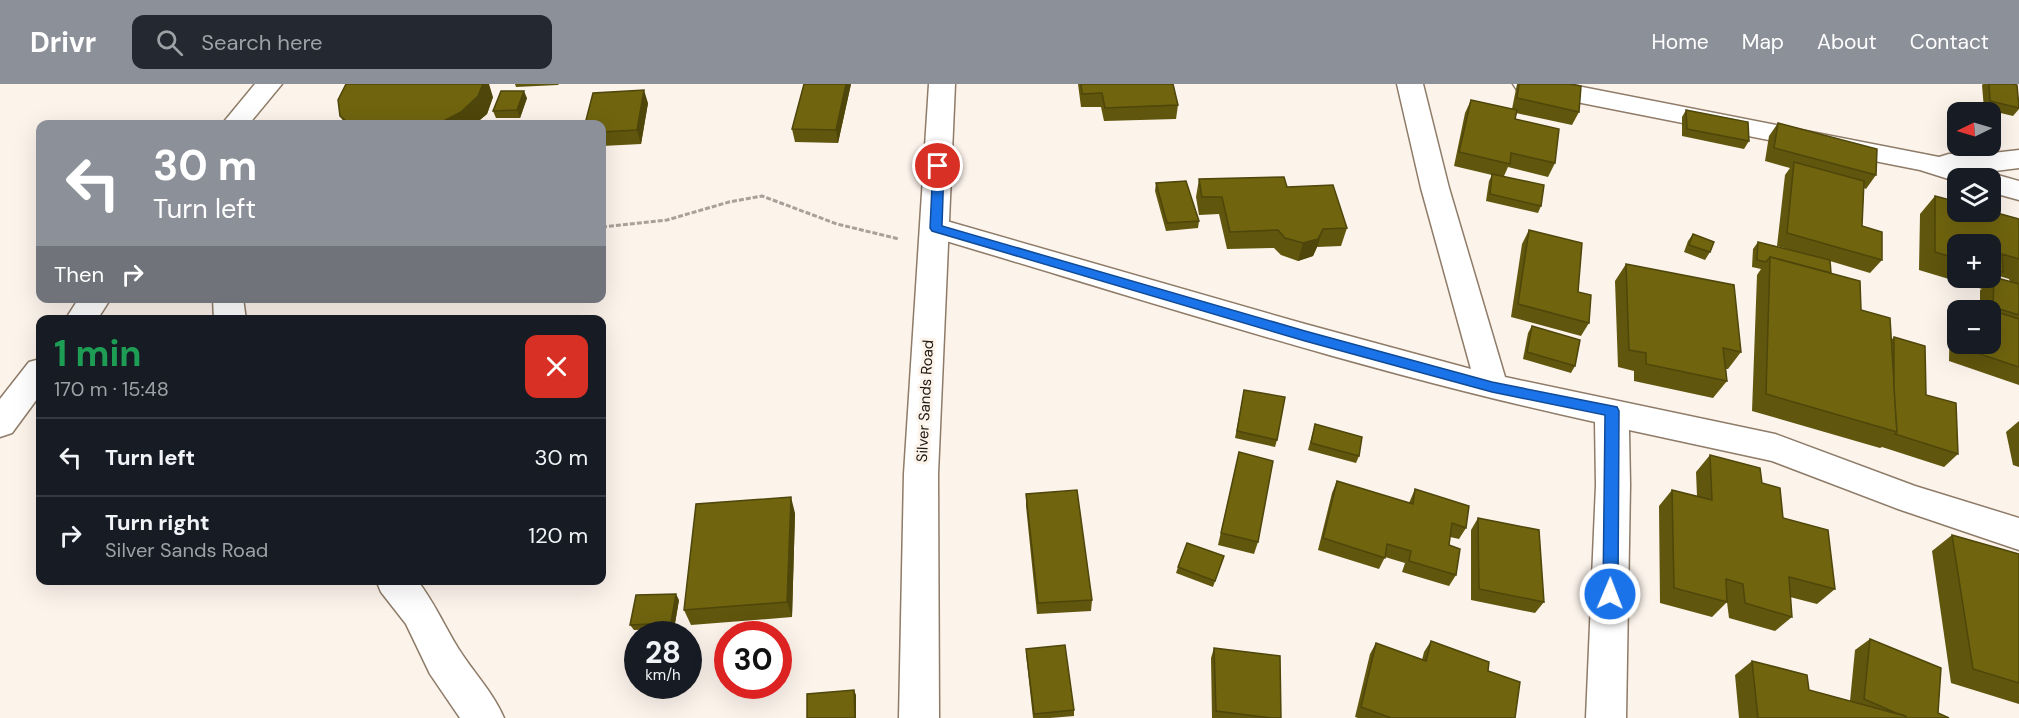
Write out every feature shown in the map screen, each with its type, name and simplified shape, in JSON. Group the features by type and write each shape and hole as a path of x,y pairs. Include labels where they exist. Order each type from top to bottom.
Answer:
{"street":[{"path":"238,120 269,84"},
{"name":"Silver Sands Road","path":"919,718 921,474 942,84"},
{"path":"1410,84 1435,188 1492,387"},
{"path":"1526,84 1923,162 1947,169"},
{"path":"1923,162 1984,163 2019,159"},
{"path":"2001,185 2019,191"},
{"path":"935,238 1492,387 1612,411 1709,435 1775,448 1910,499 2019,534"},
{"path":"0,424 36,376"},
{"path":"1606,718 1613,485 1612,411"},
{"path":"398,585 419,612 444,661 484,718"}],"path":[{"path":"606,227 667,220 729,202 762,196 837,224 935,238"}],"building":[{"path":"346,84 483,84 478,96 461,112 446,120 345,120 340,116 338,100"},
{"path":"804,84 846,84 836,130 792,129"},
{"path":"1081,84 1173,84 1178,105 1105,108 1102,93 1082,94"},
{"path":"1519,84 1581,86 1579,112 1517,98"},
{"path":"1989,84 2017,85 2019,108 1990,101"},
{"path":"644,90 637,130 606,132 606,120 586,120 593,93"},
{"path":"501,91 524,91 517,110 493,111"},
{"path":"1471,100 1517,110 1515,119 1559,129 1555,163 1511,153 1510,164 1459,152"},
{"path":"1686,110 1748,122 1749,141 1687,129"},
{"path":"1778,123 1877,149 1876,175 1774,148"},
{"path":"1794,162 1864,181 1862,226 1882,232 1882,260 1787,233"},
{"path":"1492,174 1544,185 1541,206 1490,194"},
{"path":"1284,177 1287,187 1333,185 1347,228 1323,229 1318,239 1303,243 1285,238 1278,230 1230,232 1222,197 1202,197 1199,179"},
{"path":"1186,181 1199,221 1167,223 1156,183"},
{"path":"1935,196 1947,199 1947,222 2001,222 2001,214 2019,219 2019,259 2002,254 2003,272 2001,271 2001,234 1947,234 1947,256 1935,252"},
{"path":"1529,230 1582,243 1578,292 1591,295 1589,323 1518,304"},
{"path":"1693,234 1714,242 1710,252 1689,245"},
{"path":"1758,242 1830,260 1831,273 1770,257 1766,262 1757,260"},
{"path":"1770,257 1860,281 1861,310 1890,318 1897,432 1766,394"},
{"path":"1626,264 1734,285 1741,352 1723,348 1727,381 1646,364 1646,353 1629,350"},
{"path":"2001,279 2019,284 2019,315 2001,309 2001,300 1993,300 1994,288 2001,288"},
{"path":"2001,313 2019,319 2019,367 1980,354 2001,354"},
{"path":"1532,326 1580,340 1575,366 1527,352"},
{"path":"1894,337 1925,346 1926,395 1956,403 1958,454 1895,434 1897,432"},
{"path":"1244,390 1285,397 1277,440 1237,431"},
{"path":"1315,424 1362,437 1359,456 1311,443"},
{"path":"1239,452 1273,461 1258,542 1221,533"},
{"path":"1710,455 1760,468 1762,483 1780,488 1783,518 1828,530 1835,589 1789,577 1792,617 1745,603 1743,584 1726,579 1727,602 1674,588 1672,490 1712,500"},
{"path":"1337,481 1413,504 1415,489 1469,506 1466,528 1452,523 1449,545 1460,549 1456,575 1409,561 1411,551 1387,544 1385,558 1323,538"},
{"path":"1077,490 1092,600 1038,603 1026,494"},
{"path":"791,497 787,602 684,610 696,504"},
{"path":"1478,518 1539,530 1544,602 1479,589"},
{"path":"1952,535 2019,554 2019,683 1973,669"},
{"path":"1187,543 1224,556 1215,581 1178,567"},
{"path":"676,594 671,621 631,621 636,595"},
{"path":"1870,639 1941,668 1938,713 1949,718 1907,718 1864,699"},
{"path":"1431,641 1489,662 1488,671 1520,682 1515,718 1391,718 1361,707 1376,643 1426,661"},
{"path":"1065,645 1074,710 1034,714 1026,649"},
{"path":"1214,648 1280,656 1281,718 1216,711"},
{"path":"1752,661 1807,675 1809,690 1906,718 1758,718"},
{"path":"854,690 855,718 807,718 807,694"}],"route":[{"path":"938,166 936,228 1305,336 1492,387 1612,411 1613,485 1610,594"}]}
